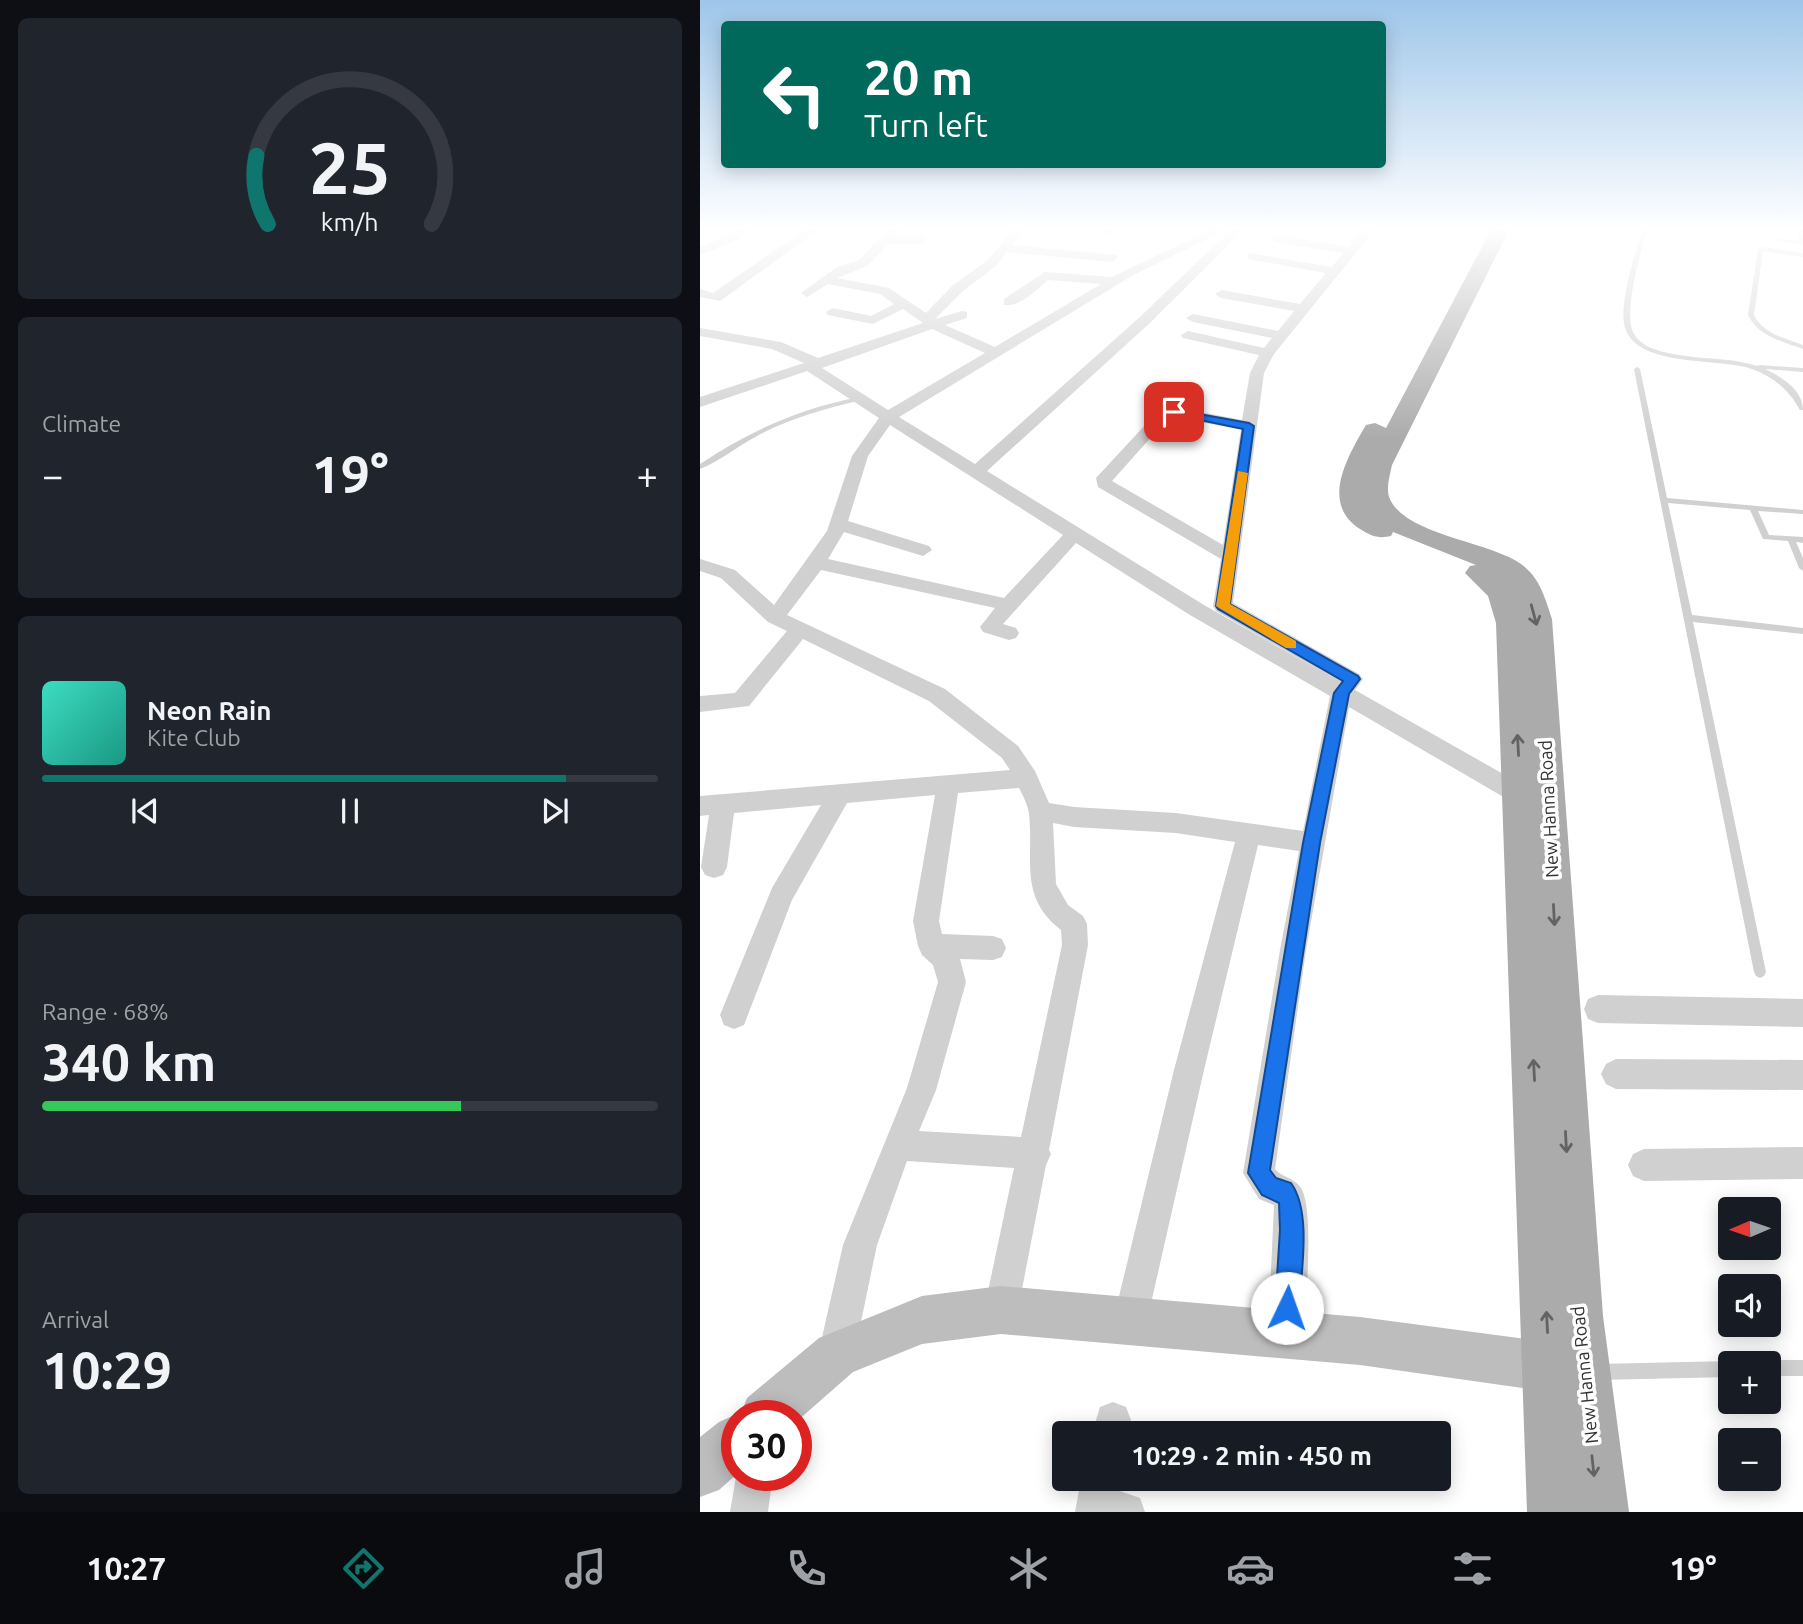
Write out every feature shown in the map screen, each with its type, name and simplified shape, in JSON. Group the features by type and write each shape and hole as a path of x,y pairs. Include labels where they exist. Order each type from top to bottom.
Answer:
{"main road":[{"name":"New Hanna Road","path":"1445,299 1367,444 1352,477 1350,495 1357,513 1370,525 1424,550 1469,564 1502,592 1511,623 1534,803 1576,1302 1566,1369 1557,1512"},
{"name":"New Hanna Road","path":"1465,299 1379,465 1375,496 1385,517 1410,531 1497,563 1524,583 1537,619 1534,803"},
{"name":"New Hanna Road","path":"1566,1369 1599,1512"}],"street":[{"path":"700,309 714,299"},
{"path":"896,299 931,323 996,352"},
{"path":"931,323 950,299"},
{"path":"1009,302 1015,299"},
{"path":"775,617 816,564 838,524 860,456 888,417 1084,299"},
{"path":"976,472 1167,299"},
{"path":"1286,1335 1292,1230 1290,1200 1283,1191 1270,1188 1259,1173 1311,843 1341,693 1352,679 1223,606 1257,373 1286,330 1312,299"},
{"path":"1218,300 1286,330"},
{"path":"833,312 873,320 903,304"},
{"path":"700,402 815,366 931,323 962,316"},
{"path":"1193,318 1286,330"},
{"path":"1188,335 1286,330"},
{"path":"700,332 776,345 815,366 859,399 1198,610 1534,803"},
{"path":"1230,557 1104,483 1104,478 1165,412 1249,426"},
{"path":"838,524 923,550"},
{"path":"1009,633 990,627 1034,575 1074,534"},
{"path":"816,564 961,591 1010,606"},
{"path":"700,565 728,575 775,617 937,695 1010,752 1027,778 1041,811 1043,886 1059,913 1074,924 1075,945 1035,1154 1001,1310"},
{"path":"700,704 741,700 800,629"},
{"path":"714,867 711,805 1027,778"},
{"path":"836,1355 860,1245 897,1145 921,1090 951,982 950,968 943,956 931,946 926,921 948,785"},
{"path":"734,1015 781,897 840,794"},
{"path":"1041,811 1074,817 1176,823 1311,843"},
{"path":"1130,1321 1189,1070 1250,834"},
{"path":"931,946 993,948"},
{"path":"1598,1009 1803,1013"},
{"path":"1616,1074 1803,1075"},
{"path":"897,1145 1035,1154"},
{"path":"1644,1165 1803,1163"},
{"path":"784,1400 836,1355 922,1320 1001,1310 1360,1341 1566,1369"},
{"path":"700,1471 721,1453"},
{"path":"749,1512 752,1491"}],"lane":[{"path":"1631,299 1627,324 1631,335 1656,353 1750,366 1803,370"},
{"path":"1753,299 1751,315 1753,322 1760,328 1803,347"},
{"path":"1750,366 1788,386 1798,396 1803,408"},
{"path":"1637,369 1760,972"},
{"path":"700,467 777,421 797,413 859,399"},
{"path":"1665,500 1803,512"},
{"path":"1754,508 1766,537 1803,540"},
{"path":"1791,539 1803,568"},
{"path":"1689,618 1803,631"},
{"path":"1781,1368 1803,1368"},
{"path":"1566,1369 1718,1369"}],"slow traffic":[{"path":"1242,473 1223,606 1291,645"}],"route":[{"path":"1174,412 1249,426 1223,606 1352,679 1341,693 1311,843 1259,1173 1270,1188 1283,1191 1290,1200 1292,1230 1287,1308"}]}
